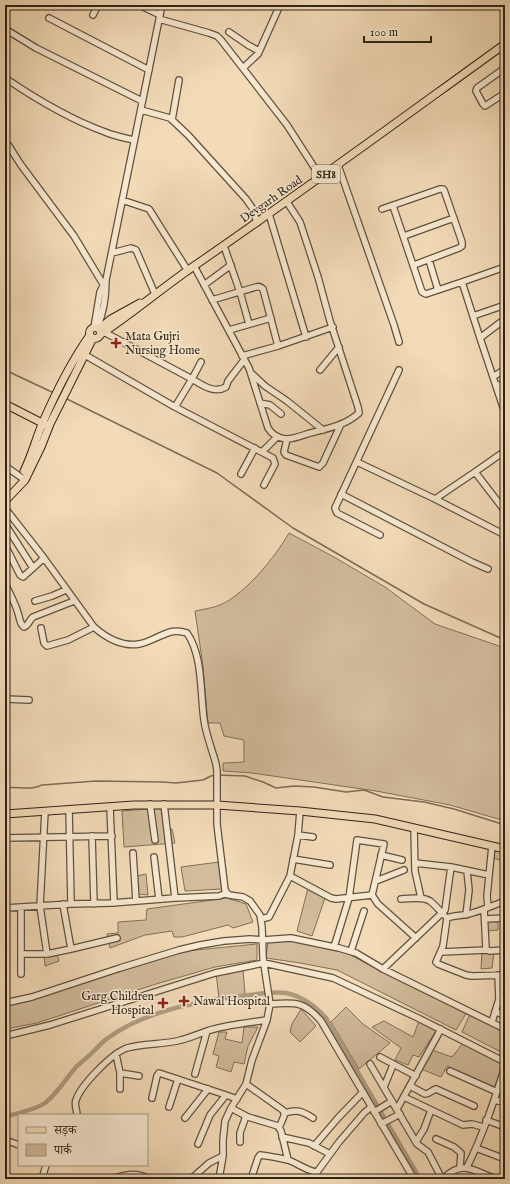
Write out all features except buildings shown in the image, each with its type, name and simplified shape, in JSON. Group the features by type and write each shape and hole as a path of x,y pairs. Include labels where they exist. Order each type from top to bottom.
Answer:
{"main road":[{"name":"Devgarh Road","path":"99,330 135,310 194,266 338,166 505,44"},
{"name":"SH8","path":"91,337 97,338 99,330"},
{"path":"66,384 86,355 91,337"},
{"path":"5,501 23,478 36,444 66,384 82,346 91,337"},
{"path":"5,404 46,425"},
{"path":"5,494 23,478"},
{"path":"5,814 150,804 217,805 300,811 376,819 505,849"}],"street":[{"path":"93,15 98,5"},
{"path":"139,5 160,17 216,36 287,125 321,178"},
{"path":"162,5 105,282 105,303 99,330 209,389 224,388 243,358 333,327"},
{"path":"243,68 259,51 280,5"},
{"path":"49,18 149,70"},
{"path":"5,29 36,48 142,101"},
{"path":"229,32 248,46 259,51"},
{"path":"505,68 477,88 476,91 485,106 505,93"},
{"path":"5,78 33,97 75,119 106,133 134,140"},
{"path":"172,120 179,80"},
{"path":"141,110 167,116 172,120 246,199 253,209 257,223"},
{"path":"5,140 20,165 74,236 105,282"},
{"path":"338,166 399,342"},
{"path":"382,209 443,189 454,218 462,246 414,266"},
{"path":"122,200 149,209 188,271"},
{"path":"194,266 250,372 269,430 273,435 287,439 341,424 358,415 360,411 300,222 287,202"},
{"path":"394,206 422,292 426,294 505,267"},
{"path":"269,214 306,337"},
{"path":"404,236 454,218"},
{"path":"224,246 249,324"},
{"path":"112,253 134,248 155,294"},
{"path":"429,260 438,290"},
{"path":"204,285 231,265"},
{"path":"462,282 505,413"},
{"path":"212,300 259,286 262,288 278,346"},
{"path":"473,316 505,305"},
{"path":"229,330 271,318"},
{"path":"480,338 505,319"},
{"path":"320,370 339,347"},
{"path":"86,355 175,407 273,458 275,464 264,485"},
{"path":"175,407 201,362"},
{"path":"494,380 505,369"},
{"path":"380,535 337,512 335,508 399,370"},
{"path":"250,372 265,386 287,401 323,430"},
{"path":"494,380 505,394"},
{"path":"260,403 270,405 281,414"},
{"path":"287,439 284,452 286,456 320,467 341,424"},
{"path":"262,452 276,437"},
{"path":"241,474 255,448"},
{"path":"435,499 505,451"},
{"path":"356,462 435,499 505,535"},
{"path":"5,466 23,478"},
{"path":"475,472 505,511"},
{"path":"341,494 488,569"},
{"path":"5,508 44,558 94,627 109,638 120,643 135,644 141,644 178,631 187,633 195,649 204,722 217,771 217,824 225,890 230,895 243,897 250,901 258,911 261,919 264,963 270,1004 267,1020 252,1060 246,1084 225,1121 222,1140 223,1156 219,1179"},
{"path":"5,524 33,568"},
{"path":"5,545 23,577 26,576 44,558"},
{"path":"5,583 15,604 21,624 24,627 27,625 30,618 74,601"},
{"path":"35,601 66,590"},
{"path":"41,628 44,644 47,646 68,640 94,627"},
{"path":"5,699 29,700"},
{"path":"150,804 155,840"},
{"path":"164,804 175,898"},
{"path":"110,807 114,903"},
{"path":"69,810 71,904"},
{"path":"45,811 40,906 47,954"},
{"path":"261,919 269,917 290,876 298,834 300,811"},
{"path":"414,828 416,875 420,898"},
{"path":"298,834 313,837"},
{"path":"92,836 94,904"},
{"path":"5,838 112,836"},
{"path":"334,947 349,898 357,840 384,844 372,895 378,904 416,938"},
{"path":"487,950 485,947 485,919 492,846"},
{"path":"133,853 136,901"},
{"path":"381,855 402,860"},
{"path":"154,857 159,899"},
{"path":"293,859 330,865"},
{"path":"415,863 451,867 489,876"},
{"path":"383,968 442,914 446,907 451,867"},
{"path":"376,881 404,870"},
{"path":"466,915 469,890 467,871"},
{"path":"290,876 331,898 336,899 372,895"},
{"path":"5,908 219,896 227,893"},
{"path":"401,899 420,898 428,900 432,902 447,918"},
{"path":"447,918 466,915 505,901"},
{"path":"64,904 71,949"},
{"path":"20,907 21,974"},
{"path":"352,951 364,912"},
{"path":"447,918 443,946 436,960 438,964 466,975 505,975"},
{"path":"485,919 505,918"},
{"path":"21,954 47,954 117,938"},
{"path":"5,1003 32,997 179,950 224,941 291,938 352,951 505,1029"},
{"path":"441,952 505,950"},
{"path":"5,1036 50,1025 214,973 264,963 333,978 441,1029 505,1062"},
{"path":"492,1022 495,1011 502,999 498,975"},
{"path":"270,1004 296,1003 315,1014 328,1032 414,1179"},
{"path":"495,1011 505,1016"},
{"path":"76,1114 75,1104 80,1092 93,1075 116,1054 124,1049 134,1046 169,1043 222,1027 267,1020"},
{"path":"381,1124 399,1112 404,1097 441,1029"},
{"path":"195,1074 206,1031"},
{"path":"116,1054 120,1073 120,1089"},
{"path":"380,1058 416,1076"},
{"path":"370,1064 416,1142 428,1152 442,1179 460,1167 467,1167 486,1177 496,1179"},
{"path":"384,1087 393,1065"},
{"path":"467,1167 495,1100 505,1067"},
{"path":"450,1071 497,1092"},
{"path":"120,1073 139,1076"},
{"path":"152,1098 158,1074 160,1073 237,1099"},
{"path":"169,1107 178,1079"},
{"path":"246,1084 282,1109 285,1113"},
{"path":"410,1086 425,1094 428,1094 432,1090 436,1089 474,1106"},
{"path":"185,1118 208,1089"},
{"path":"314,1146 363,1092"},
{"path":"198,1144 210,1115 226,1095"},
{"path":"404,1097 463,1124 472,1124 483,1127"},
{"path":"495,1100 505,1103"},
{"path":"251,1179 260,1155 288,1160 313,1172 317,1172 364,1113 392,1101"},
{"path":"231,1108 246,1116 273,1123 279,1128 288,1160"},
{"path":"285,1113 295,1110 312,1118"},
{"path":"416,1142 424,1129 431,1110"},
{"path":"279,1128 285,1113"},
{"path":"240,1142 240,1133 246,1116"},
{"path":"486,1120 505,1127"},
{"path":"282,1137 299,1140 330,1154"},
{"path":"436,1139 461,1153 460,1167"},
{"path":"5,1140 18,1145"},
{"path":"476,1148 505,1159"},
{"path":"191,1179 209,1163 223,1156"},
{"path":"42,1179 46,1166"},
{"path":"113,1179 133,1174 149,1179"}],"green space":[{"path":"289,533 385,587 435,624 505,648 505,821 450,805 376,791 252,773 223,771 223,763 244,762 244,740 224,736 220,723 208,723 203,666 195,611 219,605 241,592 260,573"},
{"path":"163,808 167,830 172,829 175,843 124,847 122,811"},
{"path":"495,849 505,852 505,861 492,858"},
{"path":"219,862 222,889 185,891 181,867"},
{"path":"146,874 148,895 138,894 137,876"},
{"path":"308,888 325,898 312,936 297,931"},
{"path":"227,898 246,904 253,922 233,928 228,925 182,937 174,937 172,931 145,935 110,948 107,934 118,933 118,922 146,920 147,909"},
{"path":"498,918 498,930 488,931 487,919"},
{"path":"268,941 294,941 339,949 394,978 467,1012 456,1030 337,970 266,958"},
{"path":"257,944 257,960 215,967 156,984 37,1023 6,1029 5,1027 5,1007 186,951"},
{"path":"56,950 59,961 45,966 44,953"},
{"path":"482,951 494,952 492,968 481,969"},
{"path":"243,969 245,994 219,998 216,973"},
{"path":"346,1007 363,1024 390,1043 359,1069 331,1022"},
{"path":"301,1009 316,1026 300,1042 290,1032 292,1024"},
{"path":"470,1014 505,1031 505,1054 462,1032"},
{"path":"384,1021 413,1037 419,1021 436,1031 419,1057 413,1055 408,1065 395,1060 401,1048 372,1027"},
{"path":"244,1027 258,1027 248,1046 244,1064 234,1062 231,1072 216,1067 219,1056 213,1054 219,1032 227,1032 225,1039 242,1043"},
{"path":"464,1042 503,1062 495,1088 447,1066 441,1077 421,1069 432,1050 452,1057"}],"waterway":[{"path":"5,370 54,393"},
{"path":"65,398 217,473 293,528 424,604 505,640"},
{"path":"5,788 33,788 42,785 96,781 176,783 203,780 215,775"},
{"path":"218,775 245,776 276,788 294,786 314,787 346,792 364,790 383,797 424,802 454,809 505,825"},
{"path":"5,1117 45,1103 54,1095 77,1066 104,1041 140,1020 176,1008 213,1000 277,992 286,993 297,996 308,1002 326,1018 420,1179"}],"place":[{"name":"Mata Gujri Nursing Home","path":"116,343"},
{"name":"Nawal Hospital","path":"184,1001"},
{"name":"Garg Children Hospital","path":"163,1003"}]}
